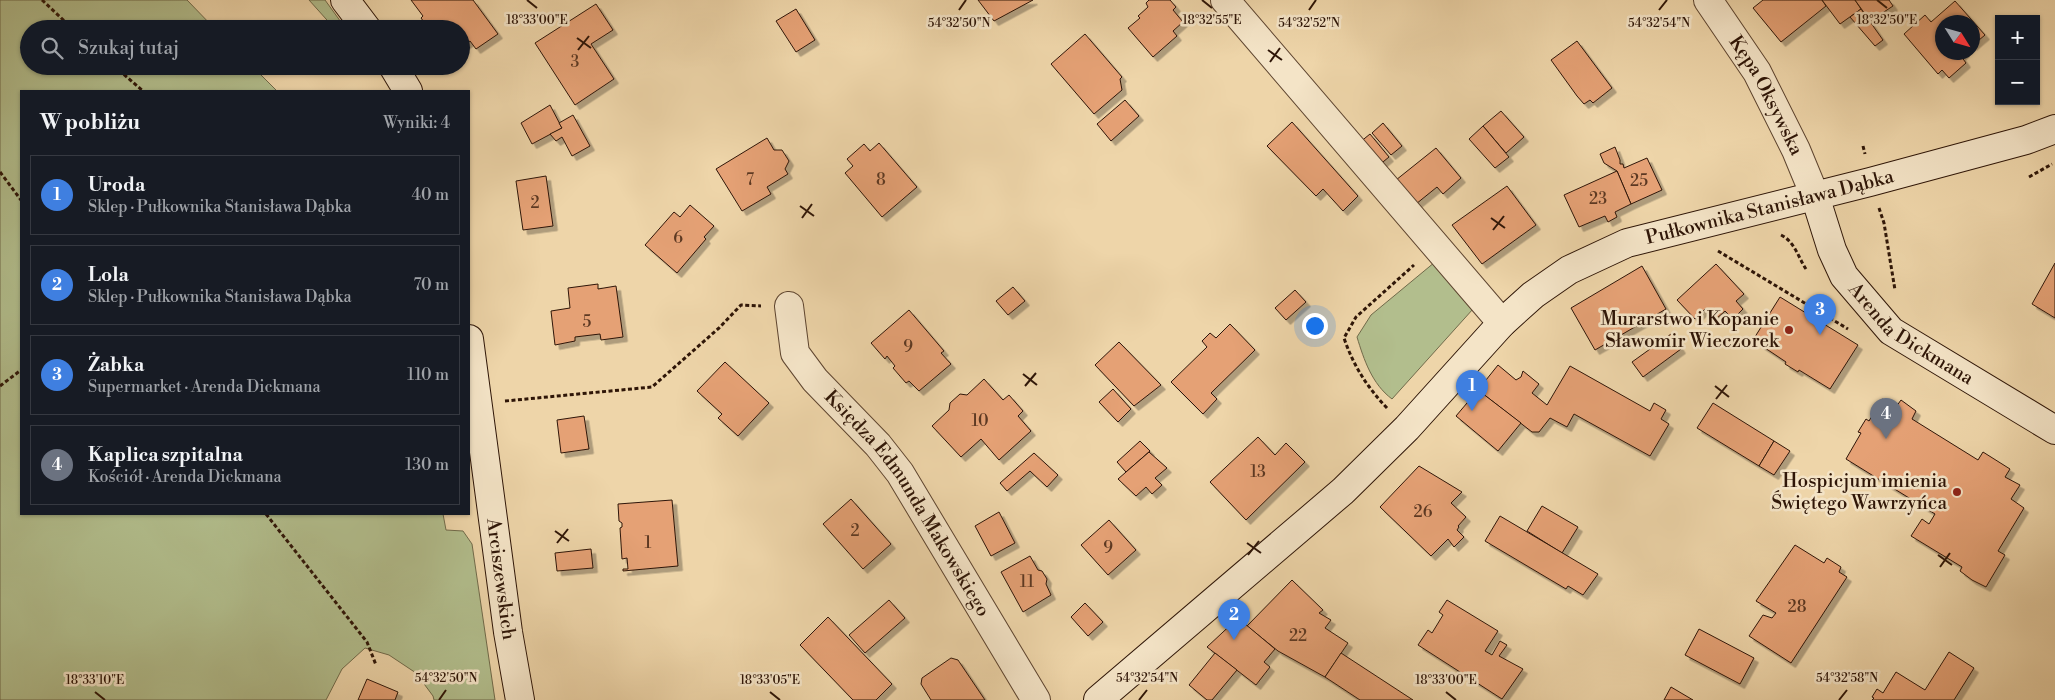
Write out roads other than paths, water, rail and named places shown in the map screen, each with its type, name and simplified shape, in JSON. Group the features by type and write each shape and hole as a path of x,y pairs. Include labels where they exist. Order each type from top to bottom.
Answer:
{"street":[{"path":"345,0 360,20"},
{"path":"1225,0 1502,323"},
{"name":"Kępa Oksywska","path":"1708,0 1757,72 1796,150 1815,196"},
{"path":"398,75 407,90"},
{"name":"Pułkownika Stanisława Dąbka","path":"1098,700 1343,491 1407,428 1502,323 1533,295 1569,270 1627,243 1815,196 2026,140 2055,130"},
{"name":"Arenda Dickmana","path":"1815,196 1832,250 1844,276 1891,331 2055,430"},
{"name":"Księdza Edmunda Makowskiego","path":"789,306 794,353 815,380 878,445 900,473 1036,700"},
{"name":"Arciszewskich","path":"470,346 507,622 520,700"}],"place":[{"name":"Murarstwo i Kopanie Sławomir Wieczorek","path":"1789,330"},
{"name":"Żabka","path":"1820,335"},
{"name":"Uroda","path":"1472,411"},
{"name":"Kaplica szpitalna","path":"1886,439"},
{"name":"Hospicjum imienia Świętego Wawrzyńca","path":"1957,492"},
{"name":"Lola","path":"1234,640"}]}
